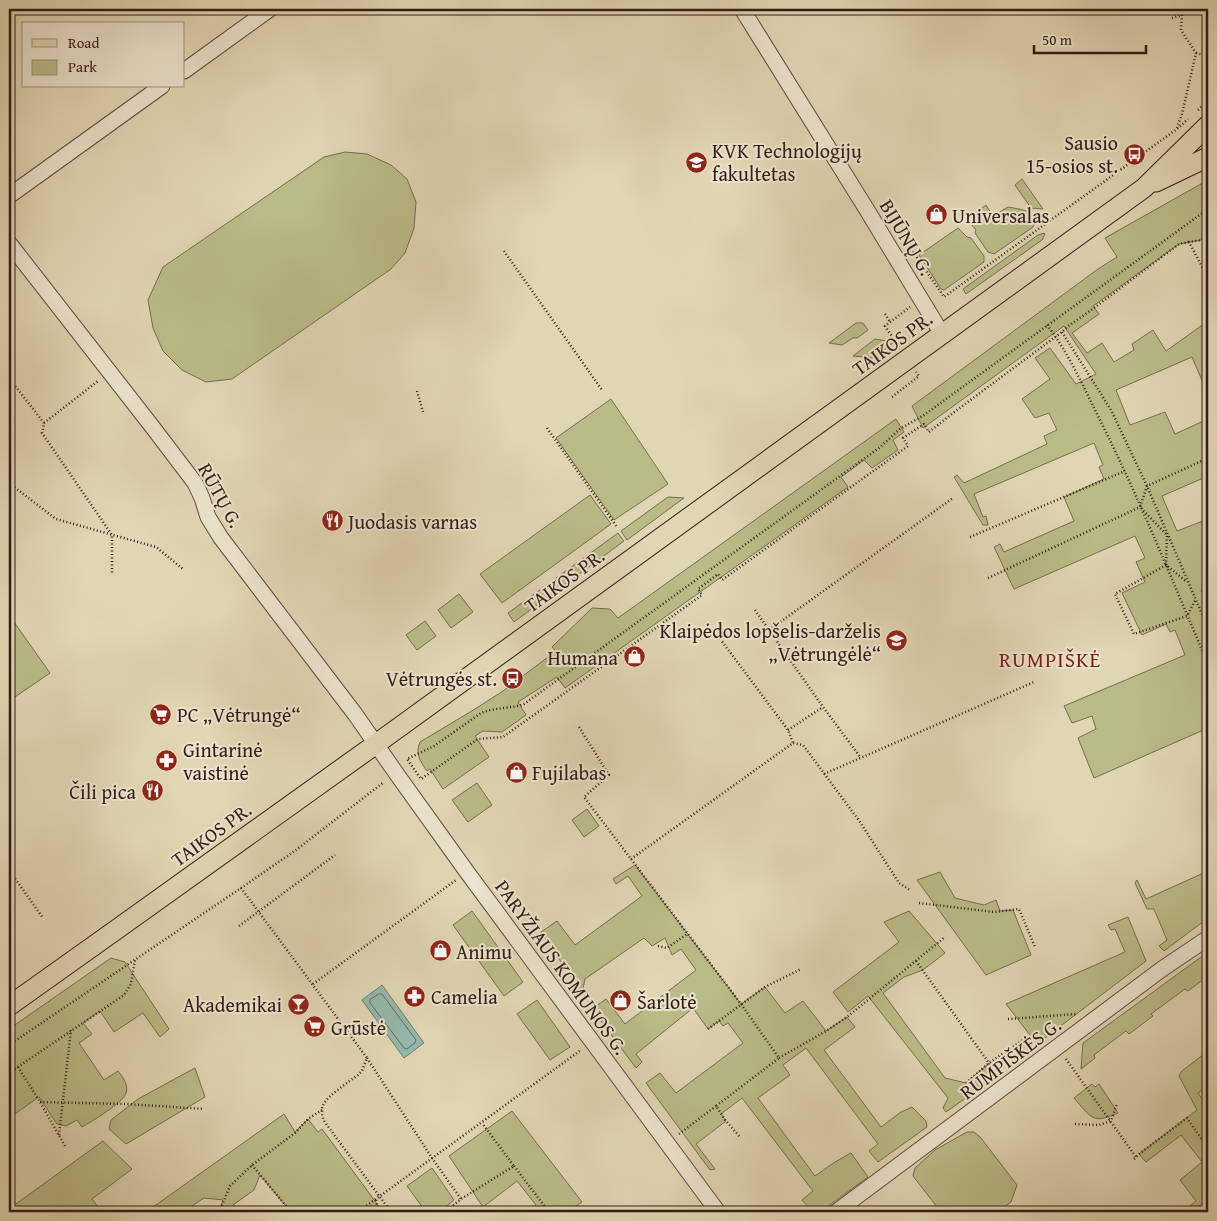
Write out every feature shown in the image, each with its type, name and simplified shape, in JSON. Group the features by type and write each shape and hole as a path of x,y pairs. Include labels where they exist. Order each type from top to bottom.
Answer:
{"main road":[{"name":"TAIKOS PR.","path":"9,1006 376,744 1144,188 1208,125"},
{"name":"TAIKOS PR.","path":"1144,188 1208,157"}],"street":[{"path":"185,69 270,9"},
{"name":"BIJŪNŲ G.","path":"742,9 942,334"},
{"path":"9,196 159,88"},
{"name":"RŪTŲ G.","path":"9,243 195,483 208,517 221,538 376,744"},
{"name":"PARYŽIAUS KOMUNOS G.","path":"376,744 467,872 718,1212"},
{"name":"RUMPIŠKĖS G.","path":"836,1212 1162,969 1208,938"}],"path":[{"path":"1184,9 1181,30 1196,53 1208,56"},
{"path":"1172,18 1182,15"},
{"path":"900,233 944,298 1176,129 1182,114 1196,53"},
{"path":"1208,209 924,415 900,429 879,448 524,704 489,710 481,714 434,746 407,759 410,764 421,779 478,739 503,737 702,595 698,589 718,574 722,580 908,446 903,438 924,424 929,432 953,412 1179,244 1201,240 1208,234"},
{"path":"1189,242 1208,278"},
{"path":"504,251 602,390"},
{"path":"1205,301 1208,308"},
{"path":"885,314 890,322"},
{"path":"1047,325 1056,337 1077,375 1125,471 1208,664"},
{"path":"1062,332 1111,410 1147,486 1208,628"},
{"path":"110,372 44,423 42,433 112,535 112,575"},
{"path":"9,378 44,423"},
{"path":"417,391 423,412"},
{"path":"547,428 617,527"},
{"path":"988,578 1140,507 1147,486 1208,458"},
{"path":"970,538 1125,471"},
{"path":"9,484 56,519 156,548 183,568"},
{"path":"769,630 953,498"},
{"path":"1140,507 1167,534 1166,565"},
{"path":"1166,565 1189,583"},
{"path":"1166,565 1115,594 1134,634 1187,616 1196,599"},
{"path":"755,610 861,758"},
{"path":"718,636 788,730 793,743"},
{"path":"824,774 1034,682"},
{"path":"788,730 823,707"},
{"path":"579,727 609,775 584,797 741,1004 779,1058"},
{"path":"631,859 793,743 803,745 860,822 899,883 910,890"},
{"path":"9,1045 296,850 396,773"},
{"path":"239,926 335,855"},
{"path":"9,870 43,918"},
{"path":"313,984 467,872"},
{"path":"241,888 367,1058 461,1199"},
{"path":"919,903 994,912 1020,909 1035,947"},
{"path":"658,946 667,948 687,934"},
{"path":"668,1143 779,1058 847,1017 945,937"},
{"path":"9,1073 124,995 131,984 135,960"},
{"path":"916,961 990,1063"},
{"path":"708,1029 765,987 801,969"},
{"path":"1008,1019 1076,1014"},
{"path":"59,1135 71,1030"},
{"path":"966,1083 990,1063 1024,1040"},
{"path":"358,1212 592,1042"},
{"path":"1058,1047 1135,1158 1187,1118 1208,1148"},
{"path":"367,1058 362,1071 328,1098 323,1105 322,1118 391,1212"},
{"path":"18,1067 65,1146"},
{"path":"40,1102 127,1104 204,1109"},
{"path":"1111,1122 1117,1104"},
{"path":"716,1106 740,1137"},
{"path":"218,1212 230,1186 252,1165 295,1133 308,1119 322,1110"},
{"path":"482,1122 549,1212"},
{"path":"1074,1124 1099,1125 1111,1122"},
{"path":"252,1165 291,1212"},
{"path":"446,1212 461,1199 514,1166"},
{"path":"376,1200 378,1212"}],"green space":[{"path":"345,152 367,154 391,165 407,179 416,202 414,228 405,253 391,269 232,379 206,382 182,370 163,351 153,328 148,300 163,267 324,157"},
{"path":"1022,179 1043,209 1031,208 1015,185"},
{"path":"1208,180 1208,234 1201,240 1179,244 1093,306 1099,314 1072,333 1087,353 1102,343 1114,362 1134,350 1132,344 1153,330 1166,351 1208,321 1208,384 1204,385 1192,357 1116,390 1130,425 1165,412 1175,434 1208,419 1208,476 1162,496 1177,531 1208,519 1208,587 1201,590 1208,607 1208,728 1094,778 1078,738 1096,729 1092,716 1072,723 1064,706 1185,655 1175,630 1170,632 1166,624 1142,635 1122,593 1145,582 1136,562 1145,558 1135,536 1014,589 994,547 1000,544 1004,552 1074,521 1064,497 1104,479 1099,467 1103,465 1094,443 974,494 983,517 986,516 988,525 983,525 954,477 957,475 964,483 1047,444 1044,436 1057,430 1049,413 1035,418 1022,399 1050,379 1035,358 1050,348 1076,384 1096,374 1064,326 923,428 912,406 1117,257 1105,238"},
{"path":"986,205 993,216 1008,207 1028,212 1034,217 1033,227 994,254 988,252 975,233 976,230 967,219"},
{"path":"958,228 967,237 971,238 984,256 984,262 944,290 941,289 919,255"},
{"path":"1044,233 1042,240 966,294 963,289 1038,235"},
{"path":"856,323 863,323 868,330 842,345 829,343"},
{"path":"875,339 894,342 874,358 853,356"},
{"path":"611,399 668,484 614,520 556,438"},
{"path":"896,419 904,432 893,440 898,450 872,468 864,460 841,477 848,487 565,688 557,677 518,702 526,715 502,732 483,731 475,736 489,757 443,789 430,769 427,771 419,757 420,742 503,691 556,651 552,647 592,608 610,609 618,618"},
{"path":"590,495 611,524 502,603 480,574"},
{"path":"668,497 684,498 627,540 621,531"},
{"path":"618,533 624,541 514,622 508,613"},
{"path":"459,594 473,612 451,628 438,610"},
{"path":"9,615 50,673 12,699 9,694"},
{"path":"425,621 436,636 417,650 406,635"},
{"path":"477,783 492,805 468,822 452,800"},
{"path":"587,809 599,826 584,837 572,820"},
{"path":"635,865 741,1004 765,987 785,1013 803,1001 826,1031 847,1017 855,1027 824,1050 881,1127 901,1112 912,1107 926,1121 927,1127 878,1162 869,1151 878,1144 806,1048 783,1065 790,1075 758,1098 815,1176 851,1153 868,1177 820,1212 813,1212 802,1200 813,1191 742,1098 721,1114 726,1121 696,1144 715,1169 710,1170 646,1083 660,1073 676,1093 743,1043 728,1023 723,1026 719,1021 708,1029 693,1008 636,1054 642,1062 636,1068 592,1009 606,999 625,1024 696,970 681,949 672,955 665,938 652,946 644,938 585,979 582,993 541,932 557,921 575,945 642,896 628,876 616,884 613,879"},
{"path":"1208,871 1208,918 1164,951 1159,946 1167,940 1154,909 1147,909 1135,883 1137,880 1146,899"},
{"path":"940,872 955,898 984,905 996,900 1000,911 1013,910 1031,955 986,975 917,880"},
{"path":"472,911 523,982 504,996 453,925"},
{"path":"909,911 945,953 923,970 904,977 883,993 945,1078 966,1083 989,1063 996,1077 946,1112 943,1108 948,1098 868,996 848,1012 833,992 899,942 884,922"},
{"path":"1128,917 1146,961 1037,1044 1006,1004 1125,952 1115,929 1111,930 1108,925"},
{"path":"1208,952 1208,976 1188,991 1185,989 1151,1014 1153,1016 1129,1034 1126,1031 1094,1055 1095,1058 1081,1069 1083,1043"},
{"path":"111,958 125,962 169,1029 160,1037 143,1013 114,1032 100,1011 83,1023 92,1034 79,1043 104,1080 118,1071 127,1087 124,1097 107,1112 82,1127 77,1120 66,1126 57,1124 39,1097 9,1118 9,1029"},
{"path":"537,1000 570,1047 550,1060 517,1014"},
{"path":"1208,1051 1208,1086 1198,1093 1208,1107 1208,1199 1191,1212 1182,1212 1196,1201 1180,1180 1202,1162 1181,1135 1146,1162 1139,1154 1197,1110 1179,1076 1182,1071"},
{"path":"195,1068 205,1097 126,1144 109,1129 111,1120 138,1099"},
{"path":"1092,1084 1095,1087 1099,1084 1118,1113 1097,1119 1084,1110 1074,1098"},
{"path":"512,1111 582,1202 567,1212 527,1212 536,1205 517,1181 483,1207 449,1156"},
{"path":"284,1114 295,1132 308,1119 318,1132 322,1129 383,1212 291,1212 260,1175 254,1190 233,1205 238,1212 219,1212 223,1200 204,1198 183,1212 146,1212"},
{"path":"967,1132 974,1132 981,1138 1017,1185 1011,1202 1001,1209 1003,1212 941,1212 913,1176 915,1168 935,1150"},
{"path":"103,1141 132,1169 92,1199 102,1212 9,1212 9,1209"},
{"path":"432,1168 454,1200 447,1206 455,1212 426,1212 407,1186"}],"water":[{"path":"382,985 424,1043 404,1058 362,1000"}],"place":[{"name":"Sausio 15-osios st.","path":"1134,154"},
{"name":"KVK Technologijų fakultetas","path":"696,162"},
{"name":"Universalas","path":"936,215"},
{"name":"Juodasis varnas","path":"332,521"},
{"name":"Klaipėdos lopšelis-darželis „Vėtrungėlė“","path":"897,641"},
{"name":"Humana","path":"634,657"},
{"name":"Vėtrungės st.","path":"513,678"},
{"name":"PC „Vėtrungė“","path":"161,714"},
{"name":"Gintarinė vaistinė","path":"167,761"},
{"name":"Fujilabas","path":"516,772"},
{"name":"Čili pica","path":"152,791"},
{"name":"Animu","path":"440,951"},
{"name":"Camelia","path":"415,996"},
{"name":"Šarlotė","path":"621,1001"},
{"name":"Akademikai","path":"298,1004"},
{"name":"Grūstė","path":"315,1027"}],"district":[{"name":"RUMPIŠKĖ","path":"1050,659"}]}
